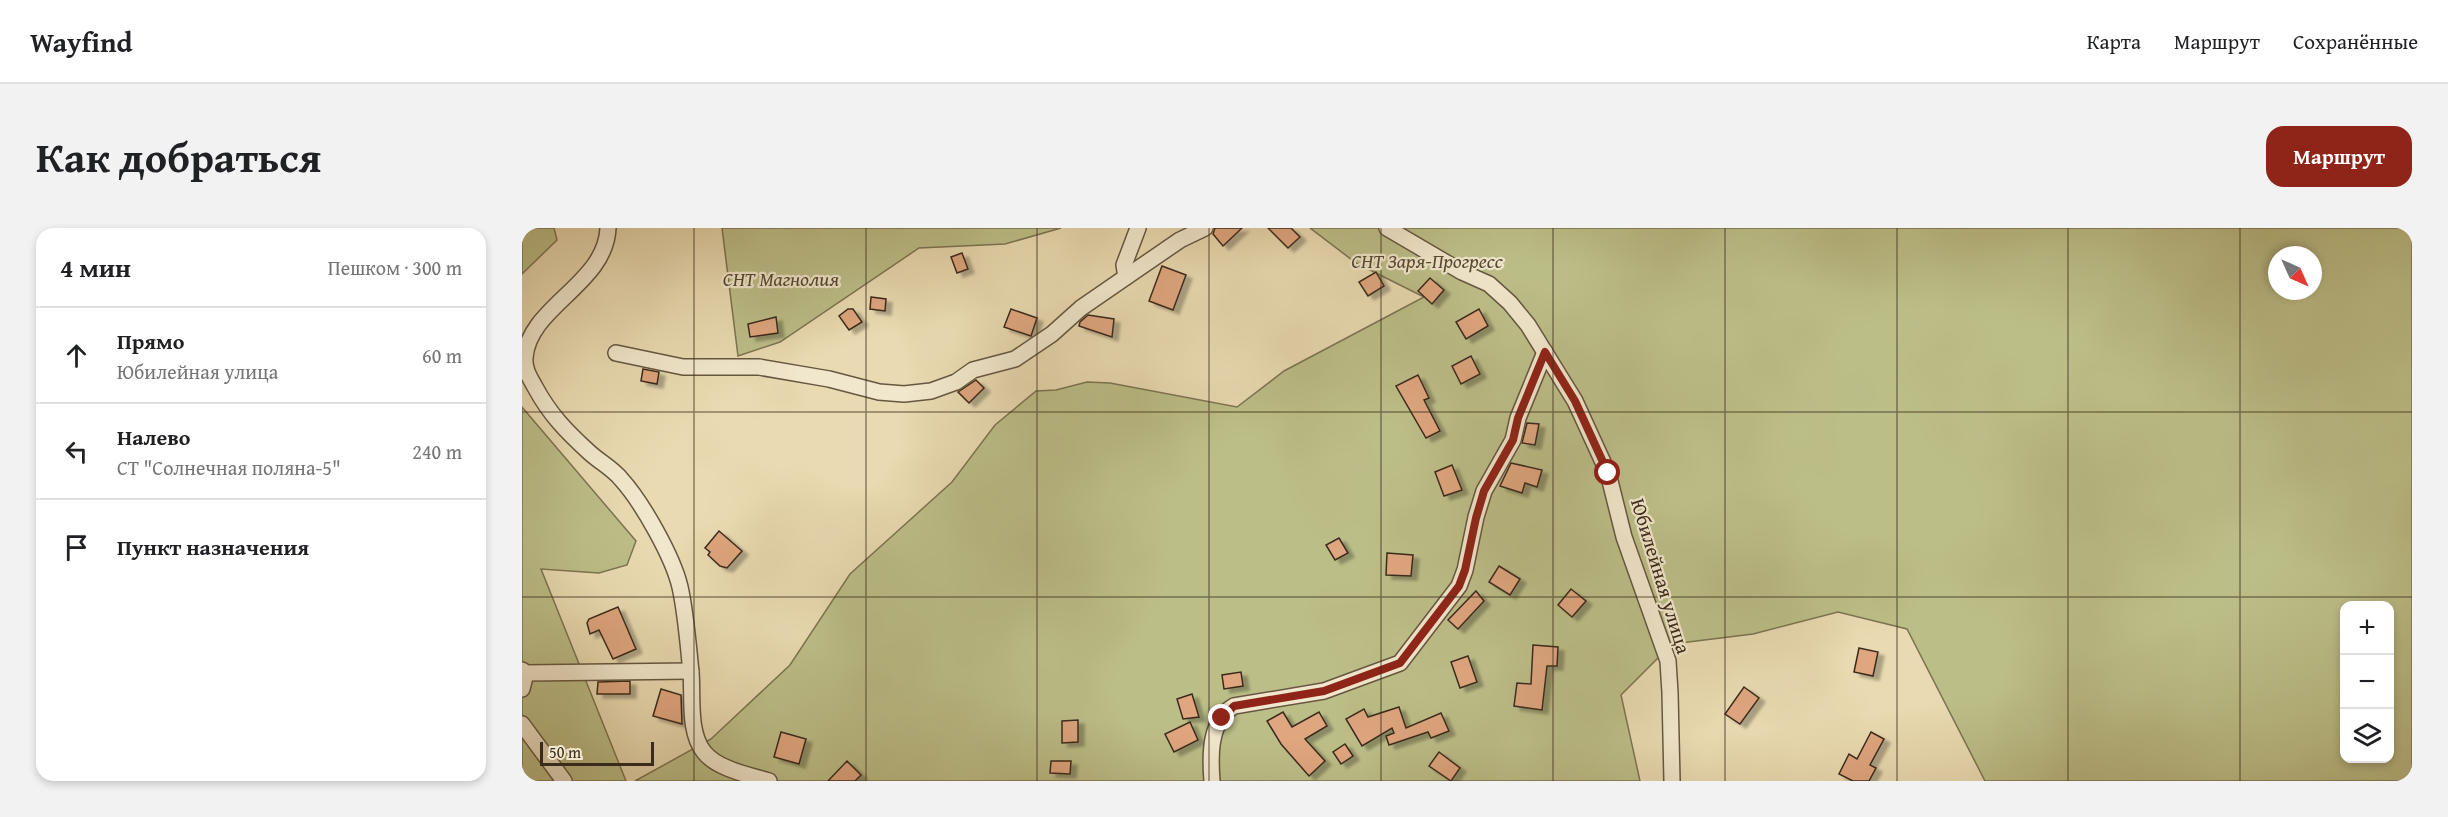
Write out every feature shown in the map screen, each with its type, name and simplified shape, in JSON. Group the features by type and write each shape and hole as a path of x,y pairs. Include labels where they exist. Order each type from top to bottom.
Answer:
{"street":[{"path":"608,228 608,243 600,259 528,342 527,373 554,418 621,479 648,517 666,551 679,585 691,671 696,739 704,753 723,765 769,781"},
{"path":"1126,277 1124,265 1138,228"},
{"path":"616,353 683,367 759,367 829,378 879,392 904,394 931,391 956,382 974,369 1015,358 1052,333 1081,308 1180,240 1205,228"},
{"name":"Юбилейная улица","path":"1387,228 1461,272 1489,284 1510,303 1545,352 1575,401 1608,473 1624,537 1668,661 1672,781"},
{"path":"1212,781 1210,757 1216,727 1228,710 1234,706 1324,691 1400,663 1417,638 1443,608 1459,586 1484,491 1513,440 1518,418 1545,352"},
{"path":"522,689 524,672 691,671"},
{"path":"522,724 564,781"}],"green space":[{"path":"522,228 554,228 557,240 522,274"},
{"name":"СНТ Магнолия","path":"722,228 1061,228 1005,244 919,248 780,342 738,356"},
{"name":"СНТ Заря-Прогресс","path":"1310,228 2412,228 2412,781 1985,781 1907,629 1838,612 1753,634 1672,644 1621,695 1640,781 635,781 711,739 790,665 850,574 952,482 995,425 1036,391 1056,390 1087,382 1110,383 1237,407 1284,371 1424,297 1356,263"},
{"path":"522,407 636,541 627,565 599,573 541,569 626,781 522,781"}],"building":[{"path":"1215,228 1242,228 1223,246 1213,234"},
{"path":"1268,228 1291,228 1300,237 1288,248"},
{"path":"962,253 968,269 957,273 951,257"},
{"path":"1162,266 1186,275 1173,310 1149,301"},
{"path":"1376,272 1384,286 1368,296 1359,282"},
{"path":"1430,278 1444,290 1432,304 1418,291"},
{"path":"871,297 886,299 885,311 870,309"},
{"path":"848,309 853,309 862,322 849,330 839,316"},
{"path":"1011,309 1037,318 1031,336 1004,327"},
{"path":"1479,309 1488,326 1466,339 1456,322"},
{"path":"1088,315 1114,319 1112,337 1079,326"},
{"path":"776,317 778,333 750,337 748,324"},
{"path":"1471,356 1480,374 1461,384 1452,366"},
{"path":"643,369 659,372 657,384 641,381"},
{"path":"1418,375 1429,398 1424,400 1440,431 1426,438 1396,386"},
{"path":"976,380 984,388 969,403 958,392"},
{"path":"1527,423 1539,424 1535,445 1522,443"},
{"path":"1511,463 1542,470 1537,487 1525,483 1522,493 1500,486"},
{"path":"1452,465 1462,490 1444,496 1435,472"},
{"path":"719,531 742,551 727,568 720,566 708,555 710,552 705,548"},
{"path":"1339,538 1348,553 1335,560 1326,545"},
{"path":"1387,553 1413,555 1411,576 1386,575"},
{"path":"1499,566 1520,579 1510,595 1489,582"},
{"path":"1571,589 1586,601 1572,617 1558,605"},
{"path":"1476,591 1484,601 1458,629 1448,620"},
{"path":"618,607 636,649 613,659 599,630 590,634 587,623 589,619"},
{"path":"1533,645 1558,647 1557,666 1547,666 1542,710 1514,706 1517,683 1531,684"},
{"path":"1859,648 1878,652 1873,676 1854,672"},
{"path":"1468,656 1477,682 1460,688 1451,662"},
{"path":"1241,672 1243,686 1224,689 1222,675"},
{"path":"630,681 630,694 597,694 598,682"},
{"path":"1744,687 1759,698 1740,724 1725,714"},
{"path":"661,689 681,695 682,724 653,716"},
{"path":"1192,694 1199,717 1183,719 1177,699"},
{"path":"1399,707 1406,728 1441,713 1449,731 1431,738 1428,732 1389,745 1386,736 1394,733 1392,728 1362,746 1346,719 1364,709 1368,717"},
{"path":"1283,712 1292,727 1319,712 1327,726 1305,739 1325,761 1309,776 1281,744 1267,721"},
{"path":"1078,720 1078,742 1062,743 1062,721"},
{"path":"1190,722 1198,740 1174,752 1165,734"},
{"path":"781,732 806,739 799,764 774,757"},
{"path":"1871,732 1884,739 1870,765 1876,768 1869,781 1853,781 1839,774 1849,754 1857,759"},
{"path":"1345,744 1353,756 1341,764 1333,752"},
{"path":"1439,752 1460,768 1451,781 1429,766"},
{"path":"847,761 861,775 855,781 828,781"},
{"path":"1051,761 1071,761 1070,774 1050,773"}],"route":[{"path":"1222,718 1234,706 1287,699 1324,691 1400,663 1459,586 1484,491 1513,440 1518,418 1545,352 1575,401 1608,473"}]}
